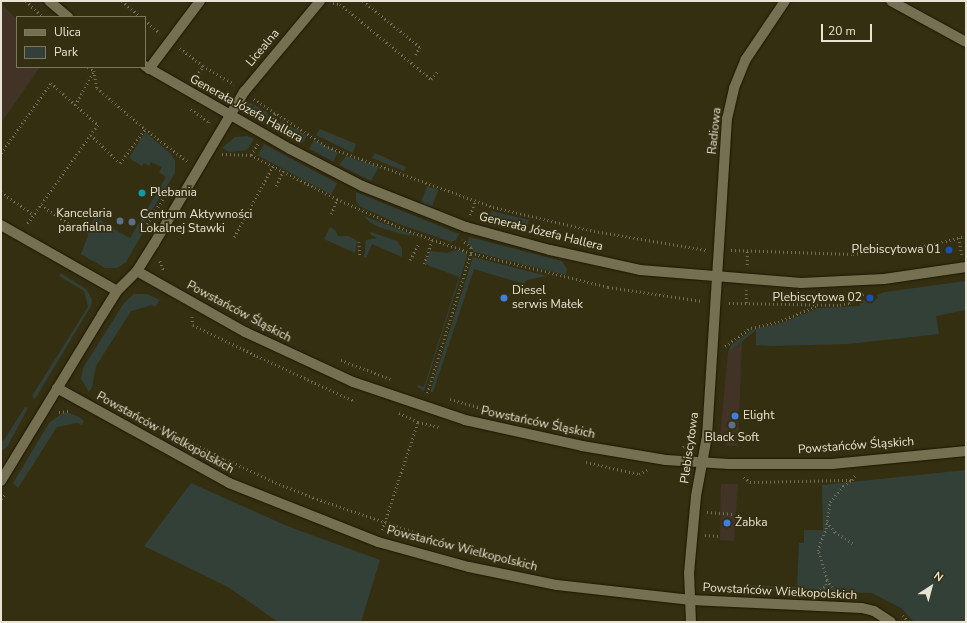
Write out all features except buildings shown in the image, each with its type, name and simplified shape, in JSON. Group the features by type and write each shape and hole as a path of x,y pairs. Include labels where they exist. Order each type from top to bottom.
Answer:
{"street":[{"path":"49,1 67,16"},
{"path":"147,68 200,1"},
{"name":"Radiowa","path":"715,277 719,250 727,119 734,88 746,59 785,1"},
{"path":"891,1 966,42"},
{"name":"Licealna","path":"3,474 117,291 137,271 232,115 244,92 324,3"},
{"name":"Generała Józefa Hallera","path":"147,68 362,186 477,230 550,250 640,270 801,283 884,279 966,267"},
{"path":"1,225 117,291"},
{"name":"Powstańców Śląskich","path":"137,271 245,332 300,359 353,382 465,420 582,446 701,463 832,464 966,451"},
{"name":"Plebiscytowa","path":"692,622 689,573 701,463 707,436 715,277"},
{"name":"Powstańców Wielkopolskich","path":"57,388 229,483 378,542 523,579 691,600 862,608 874,611 891,622"}],"path":[{"path":"26,1 42,16"},
{"path":"122,1 140,16"},
{"path":"363,1 420,47 416,54"},
{"path":"324,3 337,3 344,6 431,79 437,72"},
{"path":"146,21 203,66 328,147 493,207 594,231 719,250 853,254 930,244 966,236"},
{"path":"90,68 94,71 97,88 145,129 187,161"},
{"path":"75,105 94,71"},
{"path":"1,153 51,83 98,125 34,215 1,192"},
{"path":"253,98 258,92"},
{"path":"91,135 120,163 145,129"},
{"path":"219,161 223,155 251,155"},
{"path":"183,168 191,156"},
{"path":"234,237 273,166"},
{"path":"276,186 283,171"},
{"path":"147,234 150,230 147,224 171,186"},
{"path":"331,214 337,200"},
{"path":"41,205 80,231"},
{"path":"20,223 32,230"},
{"path":"424,264 432,239"},
{"path":"359,242 360,256"},
{"path":"410,260 418,245"},
{"path":"427,393 471,253"},
{"path":"160,254 160,261 166,273"},
{"path":"724,303 819,305 845,304 869,292"},
{"path":"722,348 752,328 778,322 819,305"},
{"path":"191,313 193,325 352,400 361,396"},
{"path":"339,359 398,382"},
{"path":"420,390 434,395"},
{"path":"442,397 494,411"},
{"path":"396,412 418,421 448,429"},
{"path":"384,522 418,421"},
{"path":"158,427 272,481 384,522 450,544 449,552"},
{"path":"677,448 685,447 697,436"},
{"path":"578,460 639,474 650,468"},
{"path":"738,473 750,482 852,480"},
{"path":"839,595 827,580 818,551 827,522 830,502 843,486 852,480 857,473"},
{"path":"704,506 704,512 734,514"},
{"path":"827,522 835,532 854,544"},
{"path":"702,542 703,527"},
{"path":"702,535 719,536"},
{"path":"815,593 826,585 827,580"},
{"path":"899,611 909,622"}],"shaded area":[{"path":"1,3 16,19 16,68 39,68 1,123"},
{"path":"742,342 738,446 727,446 720,438 728,353"},
{"path":"721,484 738,484 734,541 720,540"}],"green space":[{"path":"247,101 267,112 268,116 263,124 248,110"},
{"path":"281,121 307,136 301,144 272,129"},
{"path":"320,129 356,144 353,153 316,135"},
{"path":"145,132 171,154 175,161 175,173 144,223 144,231 126,262 117,268 105,268 81,254 88,236 87,231 96,215 108,226 130,238 166,177 159,172 162,167 151,162 149,166 144,163 142,166 129,158"},
{"path":"247,136 254,139 247,150 230,152 222,148 235,137"},
{"path":"314,140 338,153 333,162 309,149"},
{"path":"264,144 337,183 331,194 258,155"},
{"path":"375,153 406,167 404,171 372,158"},
{"path":"346,156 379,167 371,181 339,165"},
{"path":"427,186 438,190 432,207 421,203"},
{"path":"356,192 459,234 456,240 451,242 399,224 359,206 356,200"},
{"path":"491,211 529,220 526,232 488,224"},
{"path":"364,216 416,236 401,234 379,227 371,223"},
{"path":"330,227 335,230 338,236 349,236 357,241 355,253 324,239"},
{"path":"371,232 397,241 402,249 402,257 372,244 366,258 364,257 366,240 377,238 370,234"},
{"path":"469,237 562,261 567,269 566,275 474,252 467,242"},
{"path":"456,250 466,253 467,256 424,391 417,387 418,385 424,387 459,277 425,264 430,251 447,253"},
{"path":"473,257 547,276 527,280 524,284 474,269 433,392 430,392"},
{"path":"61,273 86,289 92,299 91,306 35,399 32,396 88,307 84,291 59,276"},
{"path":"966,281 966,310 936,316 939,334 848,344 772,346 756,345 756,330 728,353 731,345 751,331 758,328 779,324 819,308 860,306 860,300 878,299 877,295 885,292"},
{"path":"134,294 147,294 160,300 155,307 152,305 131,311 96,366 92,387 89,392 81,379 83,368 124,303"},
{"path":"25,407 28,408 7,447 1,451 1,441 4,440"},
{"path":"62,413 69,413 84,421 82,425 77,423 57,427 18,488 13,483 49,423"},
{"path":"966,470 966,622 914,622 901,608 872,593 734,590 735,585 797,587 799,543 804,543 804,530 823,530 822,485"},
{"path":"191,483 287,526 380,560 361,622 278,622 228,587 144,546"}],"place":[{"name":"Plebania","path":"142,193"},
{"name":"Kancelaria parafialna","path":"120,221"},
{"name":"Centrum Aktywności Lokalnej Stawki","path":"132,222"},
{"name":"Plebiscytowa 01","path":"949,250"},
{"name":"Diesel serwis Małek","path":"504,298"},
{"name":"Plebiscytowa 02","path":"870,298"},
{"name":"Elight","path":"735,416"},
{"name":"Black Soft","path":"732,425"},
{"name":"Żabka","path":"727,523"}]}
